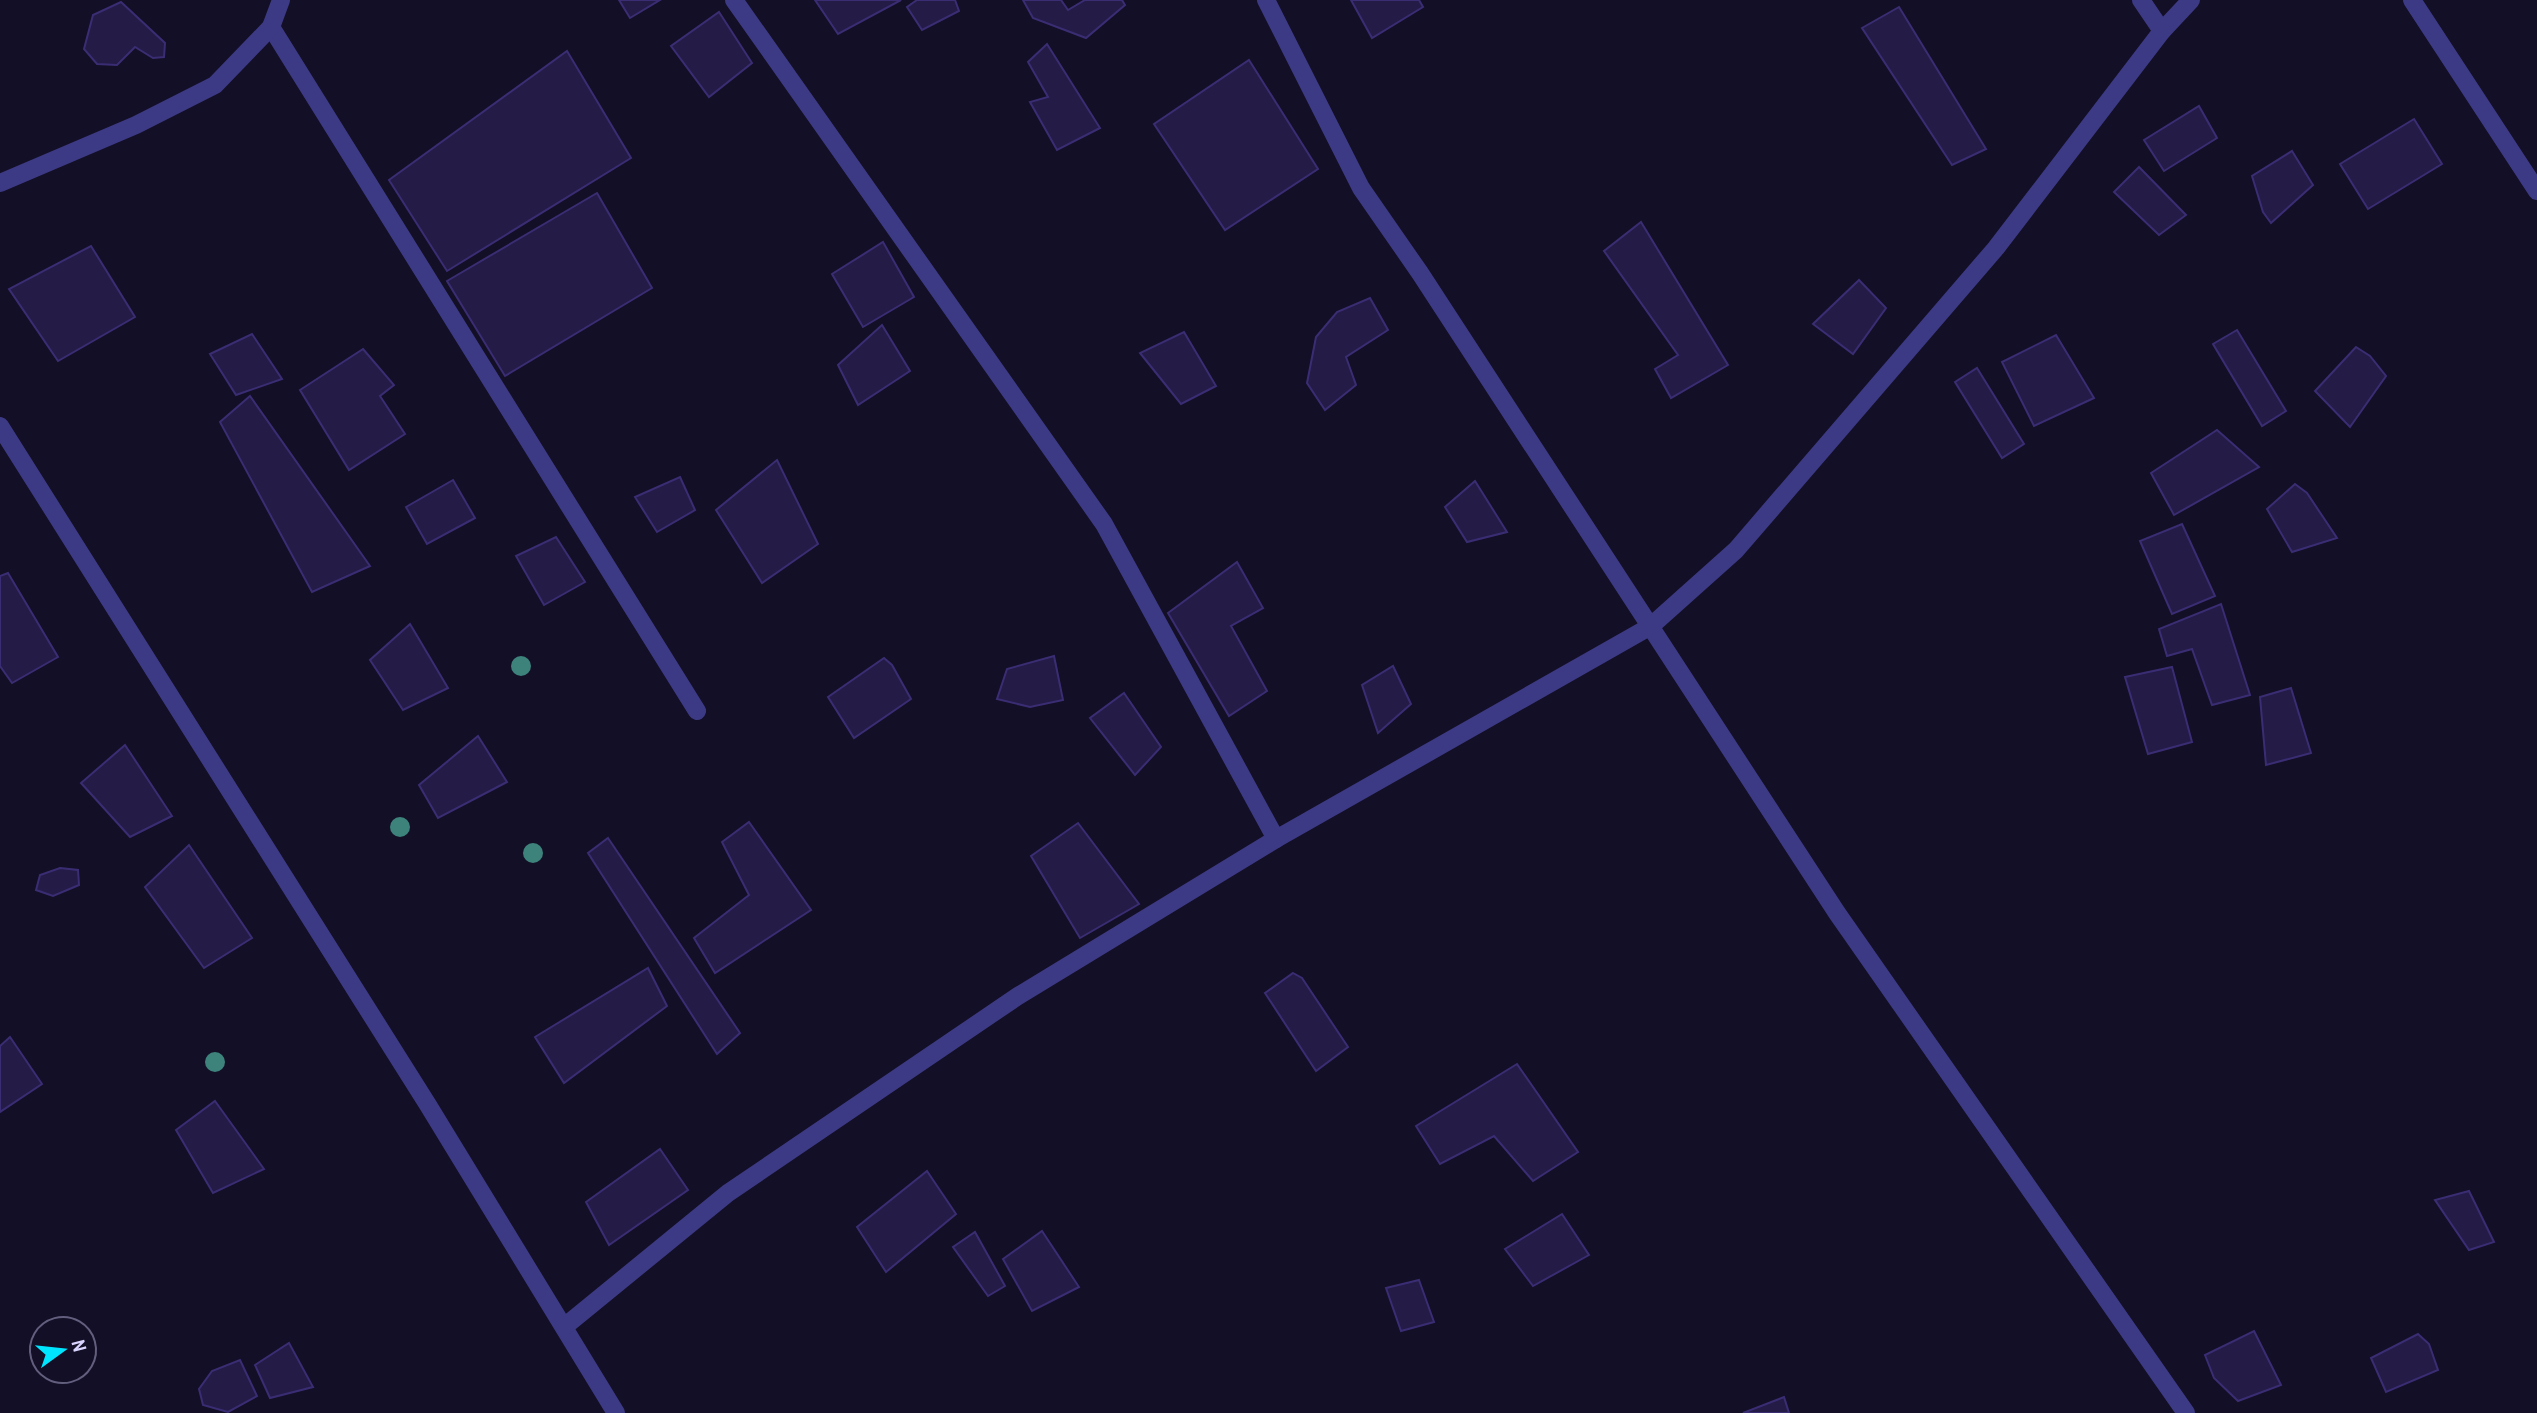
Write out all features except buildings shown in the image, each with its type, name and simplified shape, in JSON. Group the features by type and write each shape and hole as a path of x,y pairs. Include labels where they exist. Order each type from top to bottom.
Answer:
{"street":[{"path":"0,183 136,125 215,85 271,27 281,0"},
{"path":"734,0 1104,524 1276,839"},
{"path":"1266,0 1361,188 1420,273 1838,913 2186,1413"},
{"path":"2141,0 2162,31"},
{"path":"564,1328 728,1193 1018,996 1276,839 1651,626 1736,550 1835,436 1996,248 2162,31 2191,0"},
{"path":"2412,0 2537,191"},
{"path":"271,27 697,711"},
{"path":"0,426 278,866 616,1413"}]}
